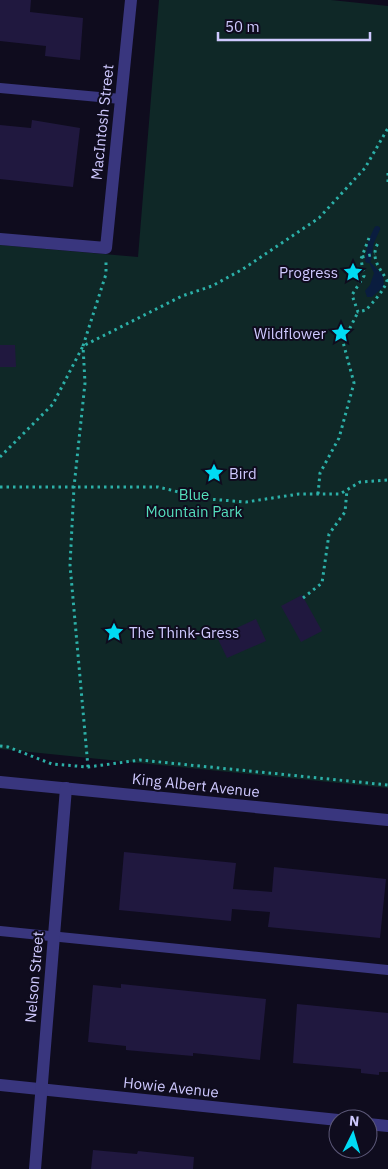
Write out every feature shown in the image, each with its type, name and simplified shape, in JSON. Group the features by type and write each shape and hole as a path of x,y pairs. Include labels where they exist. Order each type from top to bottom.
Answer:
{"street":[{"name":"MacIntosh Street","path":"106,248 131,0"},
{"path":"0,239 106,248"},
{"name":"King Albert Avenue","path":"0,782 388,820"},
{"name":"Nelson Street","path":"35,1169 66,788"},
{"name":"Howie Avenue","path":"0,1085 328,1119"}],"lane":[{"path":"0,88 121,99"},
{"path":"0,932 388,970"}],"path":[{"path":"83,346 182,296 212,286 243,269 319,218 365,168 388,128"},
{"path":"388,173 388,186"},
{"path":"318,494 320,473 339,438 354,383 343,342 358,312 352,295 364,276 363,256 369,238"},
{"path":"358,312 366,310 373,298 385,290 387,280 375,262 374,255 378,243"},
{"path":"0,457 53,404 83,346 106,274 106,248"},
{"path":"363,256 374,255"},
{"path":"83,346 85,383 74,487 70,564 88,767"},
{"path":"0,487 158,487 208,499 246,502 299,494 340,494 360,482 388,480"},
{"path":"303,598 322,584 329,534 345,512 347,489"},
{"path":"0,746 8,747 52,764 88,767 140,760 388,785"}],"green space":[{"name":"Blue Mountain Park","path":"159,0 331,0 388,6 388,788 0,749 0,245 138,257"}],"water":[{"path":"368,260 383,275 384,286 372,297 367,297 365,291 370,285 374,273"}],"building":[{"path":"0,0 31,0 30,12 83,18 80,60 45,56 46,46 0,41"},
{"path":"32,120 80,128 73,187 0,179 0,125 31,128"},
{"path":"0,345 15,345 16,367 0,367"},
{"path":"302,595 322,631 301,642 281,606"},
{"path":"256,619 266,641 227,658 217,637"},
{"path":"124,852 236,863 233,889 272,892 274,867 386,879 380,938 268,927 270,912 232,909 231,921 119,910"},
{"path":"121,984 266,999 260,1060 193,1053 193,1056 126,1050 126,1046 88,1042 93,985 121,988"},
{"path":"297,1004 388,1013 388,1072 379,1072 379,1075 361,1073 361,1069 293,1063"},
{"path":"93,1150 137,1154 138,1151 194,1157 193,1169 91,1169"}],"waterway":[{"path":"368,260 371,242 377,229"}],"place":[{"name":"Progress","path":"353,272"},
{"name":"Wildflower","path":"341,333"},
{"name":"Bird","path":"214,473"},
{"name":"The Think-Gress","path":"114,632"}]}
